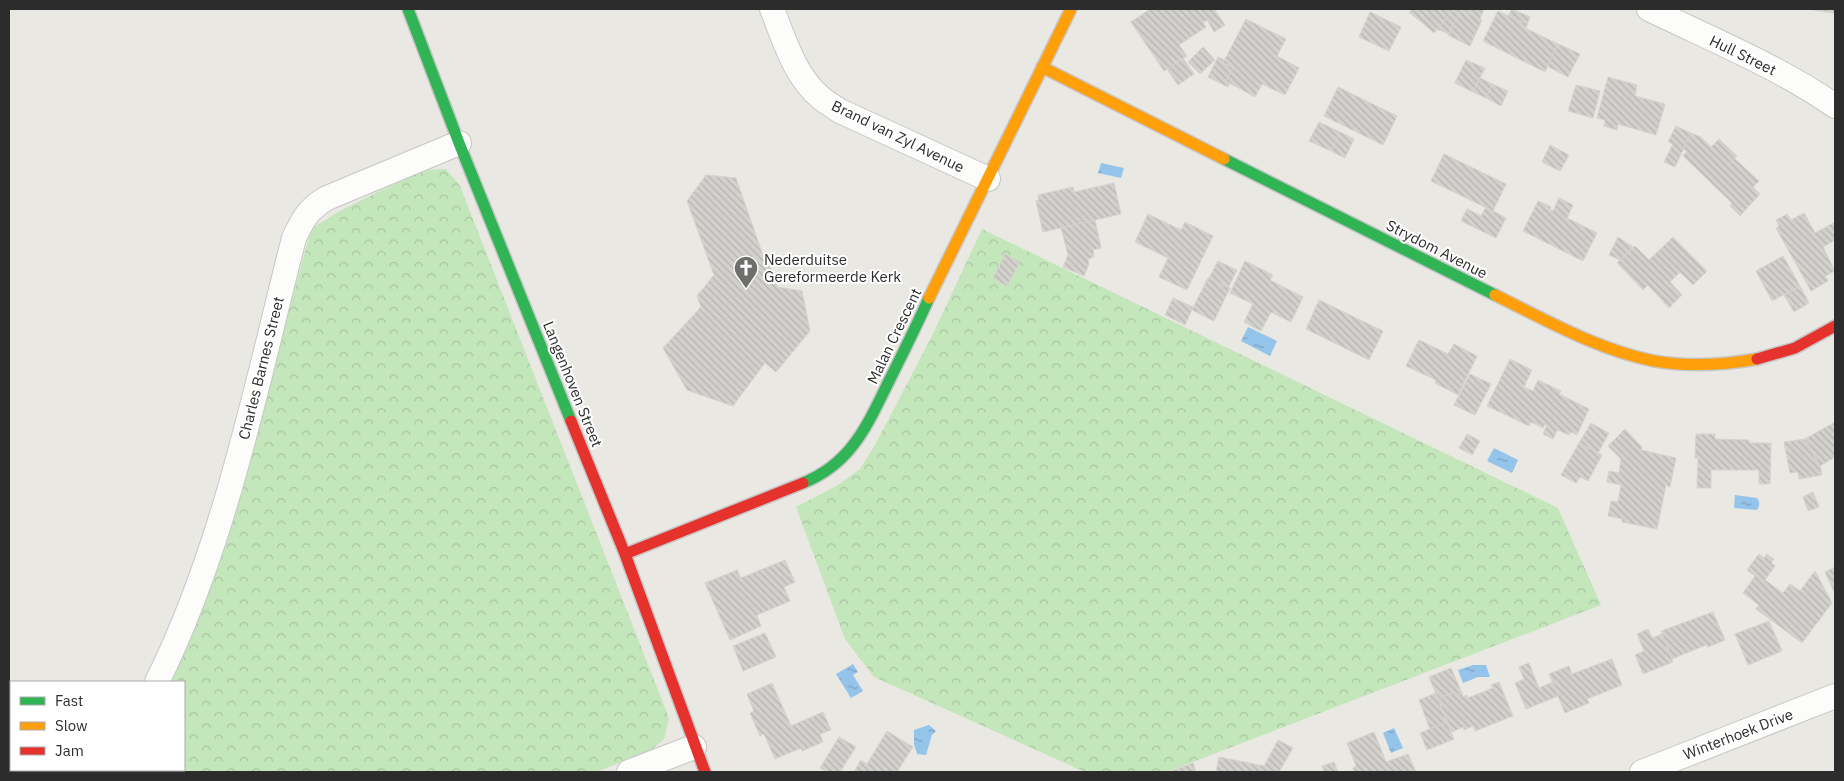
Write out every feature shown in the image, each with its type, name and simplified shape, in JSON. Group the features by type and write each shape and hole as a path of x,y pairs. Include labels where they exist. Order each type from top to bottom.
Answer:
{"street":[{"name":"Langenhoven Street","path":"408,9 459,143 625,554 694,747 705,772"},
{"name":"Brand van Zyl Avenue","path":"772,9 784,39 804,79 820,97 840,111 988,179"},
{"name":"Malan Crescent","path":"625,554 814,479 827,472 849,454 864,432 1071,9"},
{"name":"Hull Street","path":"1649,9 1786,76 1816,92 1835,106"},
{"name":"Strydom Avenue","path":"1042,67 1545,320 1639,358 1702,366 1758,359 1794,349 1835,326"},
{"name":"Charles Barnes Street","path":"158,681 178,640 234,475 294,238 302,222 314,205 327,198 459,143"},
{"name":"Winterhoek Drive","path":"1642,772 1835,696"},
{"path":"629,772 694,747"}],"green space":[{"path":"446,169 460,186 669,718 664,739 650,751 596,772 127,772 185,771 185,681 170,681 224,549 311,229 336,213 422,170"},
{"path":"982,229 1558,508 1601,605 1167,772 1085,772 874,677 845,639 796,507 838,485 860,469 875,445 932,336"}],"water":[{"path":"1101,163 1124,168 1121,178 1098,173"},
{"path":"1248,327 1277,341 1270,356 1241,341"},
{"path":"1494,448 1518,460 1512,473 1487,461"},
{"path":"1735,495 1757,498 1759,507 1757,510 1734,508"},
{"path":"853,664 858,672 853,675 863,691 851,698 836,674"},
{"path":"1473,665 1486,665 1490,677 1478,677 1463,683 1458,670"},
{"path":"929,725 936,731 932,735 926,755 917,754 914,744 914,730"},
{"path":"1394,728 1403,748 1391,753 1383,733"}],"building":[{"path":"1150,9 1214,9 1225,25 1214,32 1207,20 1203,23 1206,27 1179,45 1187,56 1164,71 1131,22"},
{"path":"1412,9 1454,9 1434,33 1409,12"},
{"path":"1454,9 1461,10 1449,34 1437,29"},
{"path":"1463,9 1484,9 1480,19 1463,11"},
{"path":"1512,9 1530,17 1526,28 1521,26 1522,22 1508,16"},
{"path":"1805,9 1835,9 1835,13"},
{"path":"1461,10 1482,20 1470,46 1448,35"},
{"path":"1498,11 1522,22 1521,26 1558,44 1545,72 1483,41"},
{"path":"1370,12 1401,27 1389,51 1359,37"},
{"path":"1246,19 1286,39 1277,56 1299,68 1285,95 1262,84 1255,97 1226,81 1233,68 1223,63"},
{"path":"1558,44 1580,54 1568,77 1547,66"},
{"path":"1203,47 1215,60 1200,74 1188,62"},
{"path":"1218,57 1224,60 1223,63 1233,68 1226,81 1230,83 1228,87 1208,77"},
{"path":"1183,58 1194,74 1178,85 1167,69"},
{"path":"1466,60 1485,68 1473,92 1455,83"},
{"path":"1608,77 1637,85 1635,96 1665,104 1656,135 1618,124 1617,130 1604,126 1605,120 1597,118"},
{"path":"1480,78 1492,84 1486,98 1473,92"},
{"path":"1492,84 1508,91 1501,106 1486,98"},
{"path":"1576,85 1600,91 1593,118 1568,111"},
{"path":"1338,87 1397,116 1383,145 1324,116"},
{"path":"1319,122 1340,132 1331,151 1309,141"},
{"path":"1676,126 1691,133 1675,167 1664,162 1673,144 1668,142"},
{"path":"1340,132 1354,139 1345,158 1331,151"},
{"path":"1691,133 1701,137 1729,164 1734,158 1759,181 1753,187 1760,194 1740,216 1730,206 1732,203 1683,156 1687,151 1683,149"},
{"path":"1719,139 1737,156 1729,164 1711,147"},
{"path":"1550,145 1569,155 1560,171 1542,162"},
{"path":"1444,154 1506,184 1493,211 1431,181"},
{"name":"Nederduitse Gereformeerde Kerk","path":"706,175 736,178 766,264 772,269 777,287 802,291 810,331 776,372 765,363 733,406 687,390 663,348 701,307 697,296 714,275 687,201"},
{"path":"1114,183 1121,214 1043,232 1036,201 1039,200 1038,195 1073,187 1074,192"},
{"path":"1559,198 1573,205 1567,218 1597,233 1583,261 1523,231 1538,201 1551,207 1550,210 1553,211"},
{"path":"1486,207 1506,218 1496,238 1461,221 1467,209 1481,216"},
{"path":"1804,213 1815,233 1835,222 1835,240 1823,247 1835,271 1825,276 1828,281 1811,291 1776,228 1779,226 1776,220 1787,214 1791,220"},
{"path":"1148,214 1181,230 1185,222 1213,236 1187,290 1159,277 1168,258 1135,242"},
{"path":"1095,220 1101,248 1093,250 1094,257 1088,259 1089,264 1084,276 1063,267 1068,255 1061,228"},
{"path":"1618,237 1633,247 1620,260 1609,255"},
{"path":"1673,237 1707,271 1693,285 1680,272 1670,282 1682,295 1669,308 1648,285 1643,290 1617,263 1635,246 1649,260"},
{"path":"1005,254 1020,262 1007,286 993,278"},
{"path":"1783,256 1800,286 1772,301 1756,271"},
{"path":"1218,261 1237,270 1228,288 1209,278"},
{"path":"1245,261 1273,275 1270,280 1303,297 1291,322 1271,312 1261,331 1244,322 1253,304 1230,293"},
{"path":"1208,278 1230,288 1214,321 1192,310"},
{"path":"1800,286 1809,303 1794,312 1784,295"},
{"path":"1173,298 1193,307 1185,325 1165,315"},
{"path":"1319,300 1383,331 1369,360 1306,329"},
{"path":"1419,340 1448,354 1454,344 1477,356 1458,395 1435,383 1436,380 1406,366"},
{"path":"1510,359 1532,370 1524,387 1533,391 1538,380 1561,391 1559,394 1589,409 1577,435 1571,432 1569,435 1557,430 1553,439 1543,434 1547,425 1545,424 1543,428 1531,422 1529,426 1487,406"},
{"path":"1470,374 1491,384 1475,415 1454,405"},
{"path":"1835,422 1835,457 1820,466 1805,439"},
{"path":"1591,423 1609,433 1598,453 1579,443"},
{"path":"1625,429 1642,447 1641,450 1676,458 1670,487 1666,485 1657,529 1622,522 1622,519 1608,516 1611,501 1618,502 1621,485 1607,482 1609,471 1619,473 1621,459 1608,446"},
{"path":"1467,434 1480,441 1472,455 1459,448"},
{"path":"1696,434 1715,434 1715,439 1749,440 1749,443 1771,443 1770,484 1759,484 1759,470 1711,470 1711,488 1697,488 1698,458 1695,458"},
{"path":"1805,439 1820,466 1822,475 1799,479 1798,472 1790,473 1784,442"},
{"path":"1579,443 1602,455 1588,481 1580,477 1576,483 1561,475"},
{"path":"1813,492 1819,507 1808,511 1803,497"},
{"path":"1759,554 1764,558 1767,554 1774,559 1771,563 1775,566 1765,580 1783,593 1790,584 1800,591 1815,571 1832,603 1802,643 1756,609 1759,605 1743,593 1755,576 1747,570"},
{"path":"785,560 795,582 784,587 790,601 757,615 761,626 730,640 705,583 737,570 741,578"},
{"path":"1835,567 1835,594 1825,572"},
{"path":"1713,612 1725,640 1708,647 1706,645 1672,659 1661,631"},
{"path":"1769,621 1782,651 1748,665 1735,634"},
{"path":"1648,629 1652,638 1662,634 1673,662 1643,674 1635,655 1644,651 1637,634"},
{"path":"765,633 776,657 743,671 733,646"},
{"path":"1612,659 1622,685 1587,699 1589,703 1565,713 1549,674 1569,666 1572,674"},
{"path":"1529,663 1539,688 1553,682 1558,696 1526,709 1515,683 1524,679 1519,667"},
{"path":"1451,668 1462,693 1456,696 1455,692 1438,699 1429,677"},
{"path":"1499,682 1513,716 1475,731 1473,726 1464,730 1463,727 1452,732 1438,699 1455,692 1456,696 1462,693 1463,697 1467,695 1468,698 1493,688 1491,685"},
{"path":"772,683 791,726 823,712 831,730 820,734 823,742 802,751 801,748 775,759 764,734 760,736 750,713 754,711 747,694"},
{"path":"1436,693 1447,722 1430,729 1419,700"},
{"path":"1447,722 1454,739 1427,750 1420,733"},
{"path":"887,731 913,747 897,772 854,772 861,760 867,764"},
{"path":"1374,732 1386,762 1408,754 1416,772 1355,772 1353,768 1356,766 1347,743"},
{"path":"839,737 856,747 840,772 827,772 820,768"},
{"path":"1278,740 1293,748 1279,772 1216,772 1219,757 1264,766"},
{"path":"1334,762 1338,772 1325,772 1322,766"},
{"path":"1193,763 1196,772 1169,772"}],"traffic: fast":[{"path":"408,9 459,143 571,421"},
{"path":"1224,159 1495,295"},
{"path":"803,483 820,475 835,464 857,440 875,410 929,298"}],"traffic: slow":[{"path":"929,298 1071,9"},
{"path":"1042,67 1224,159"},
{"path":"1495,295 1593,342 1633,356 1667,363 1693,365 1731,363 1757,359"}],"traffic: jam":[{"path":"1757,359 1795,348 1835,326"},
{"path":"571,421 625,554 705,772"},
{"path":"625,554 803,483"}],"place":[{"name":"Nederduitse Gereformeerde Kerk","path":"746,289"}]}
